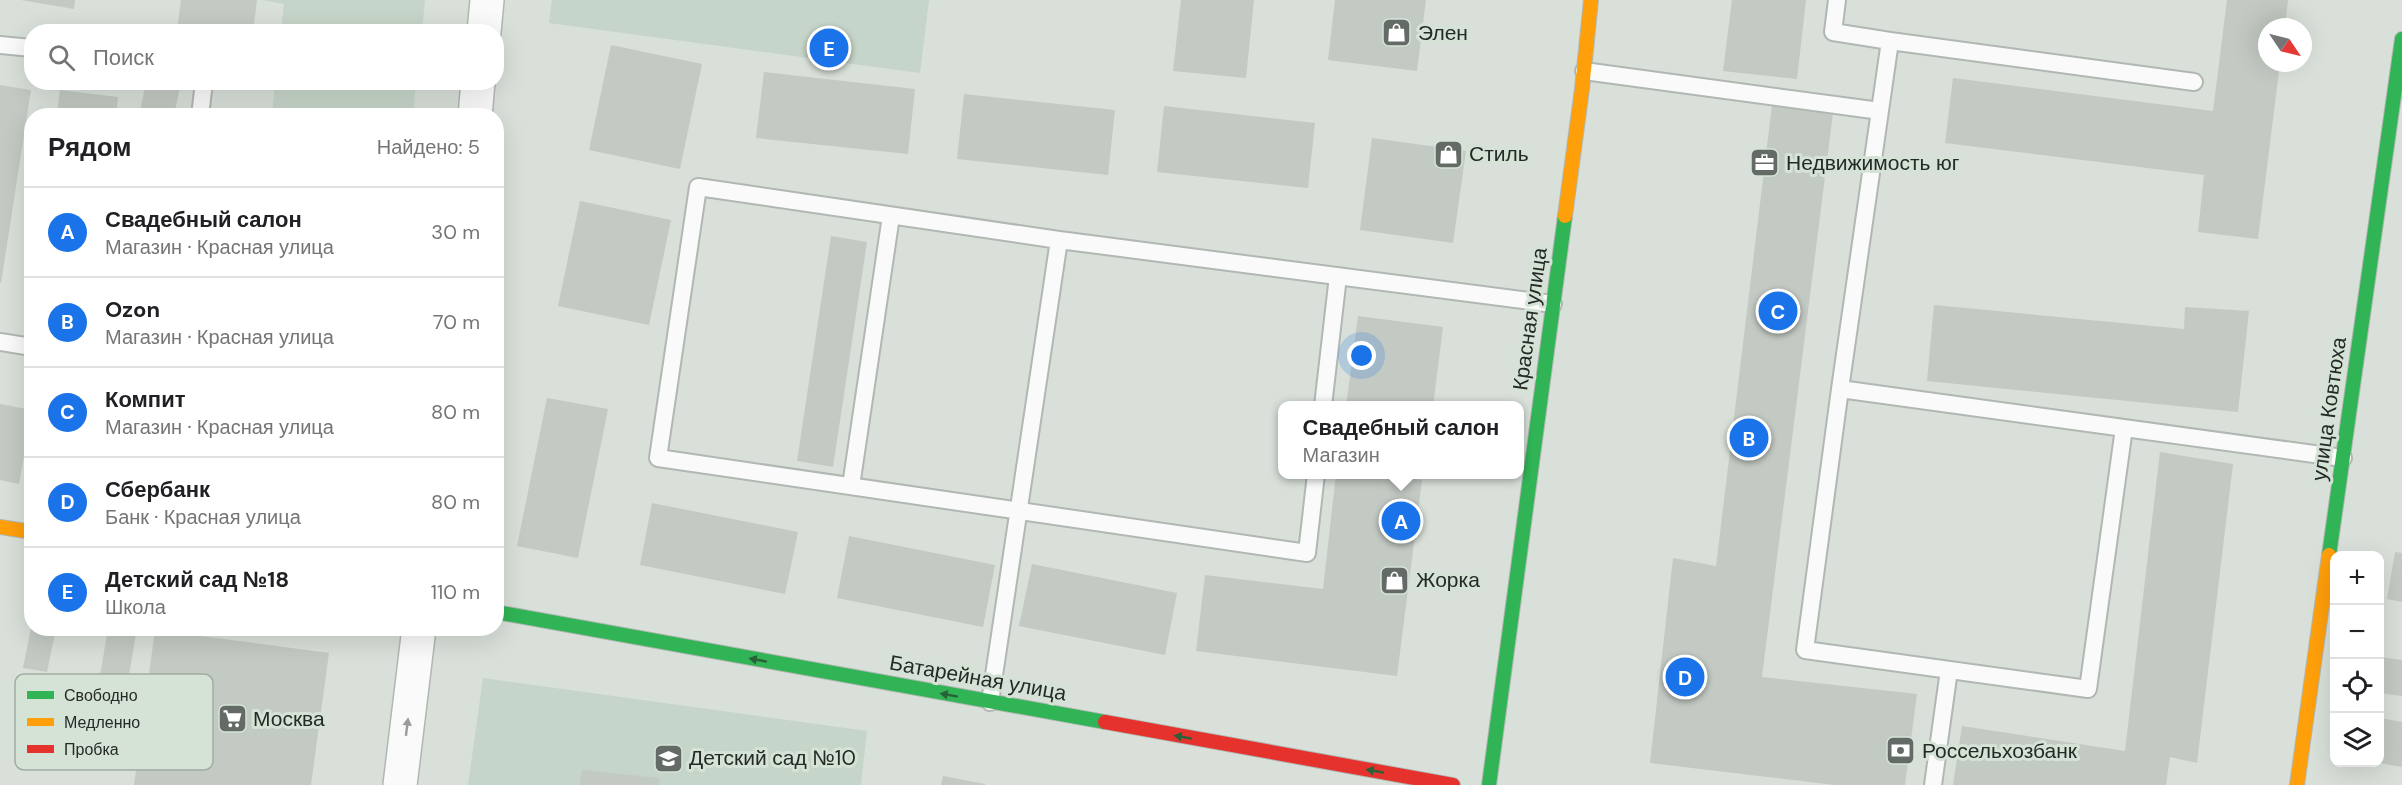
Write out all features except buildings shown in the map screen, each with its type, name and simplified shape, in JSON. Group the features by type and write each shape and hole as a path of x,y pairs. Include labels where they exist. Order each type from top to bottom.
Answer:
{"street":[{"path":"485,24 487,0"},
{"name":"Красная улица","path":"1489,785 1554,304 1591,0"},
{"name":"улица Ковтюха","path":"2297,785 2402,39"},
{"path":"476,108 477,90"},
{"path":"0,527 24,531"},
{"name":"Батарейная улица","path":"504,613 1453,785"},
{"path":"400,785 418,636"}],"lane":[{"path":"1838,0 1833,32 2194,82"},
{"path":"1890,40 1805,650 2088,689 2124,428"},
{"path":"0,45 24,47"},
{"path":"1584,71 1880,111"},
{"path":"201,108 203,90"},
{"path":"1315,479 1307,553 658,458 698,187 1059,240 1554,304"},
{"path":"851,486 891,216"},
{"path":"990,702 1059,240"},
{"path":"1323,401 1338,276"},
{"path":"0,342 24,346"},
{"path":"1840,389 2343,458"},
{"path":"1933,785 1949,670"}],"shaded area":[{"path":"262,0 425,0 423,24 282,24 284,4"},
{"path":"552,0 929,0 920,73 549,23"},
{"path":"274,90 415,90 414,108 273,108"},
{"name":"Детский сад №10","path":"483,678 867,731 861,785 468,785"}],"traffic: fast":[{"path":"2329,555 2402,39"},
{"path":"1489,785 1565,216"},
{"path":"504,613 1105,722"}],"traffic: slow":[{"path":"1565,216 1591,0"},
{"path":"0,527 24,531"},
{"path":"2297,785 2329,555"}],"traffic: jam":[{"path":"1105,722 1453,785"}],"place":[{"name":"Элен","path":"1397,33"},
{"name":"Детский сад №18","path":"829,48"},
{"name":"Стиль","path":"1448,154"},
{"name":"Недвижимость юг","path":"1765,163"},
{"name":"Компит","path":"1778,311"},
{"name":"Ozon","path":"1749,438"},
{"name":"Свадебный салон","path":"1401,521"},
{"name":"Жорка","path":"1395,580"},
{"name":"Сбербанк","path":"1685,677"},
{"name":"Москва","path":"232,719"},
{"name":"Россельхозбанк","path":"1901,751"},
{"name":"Детский сад №10","path":"668,758"}]}
